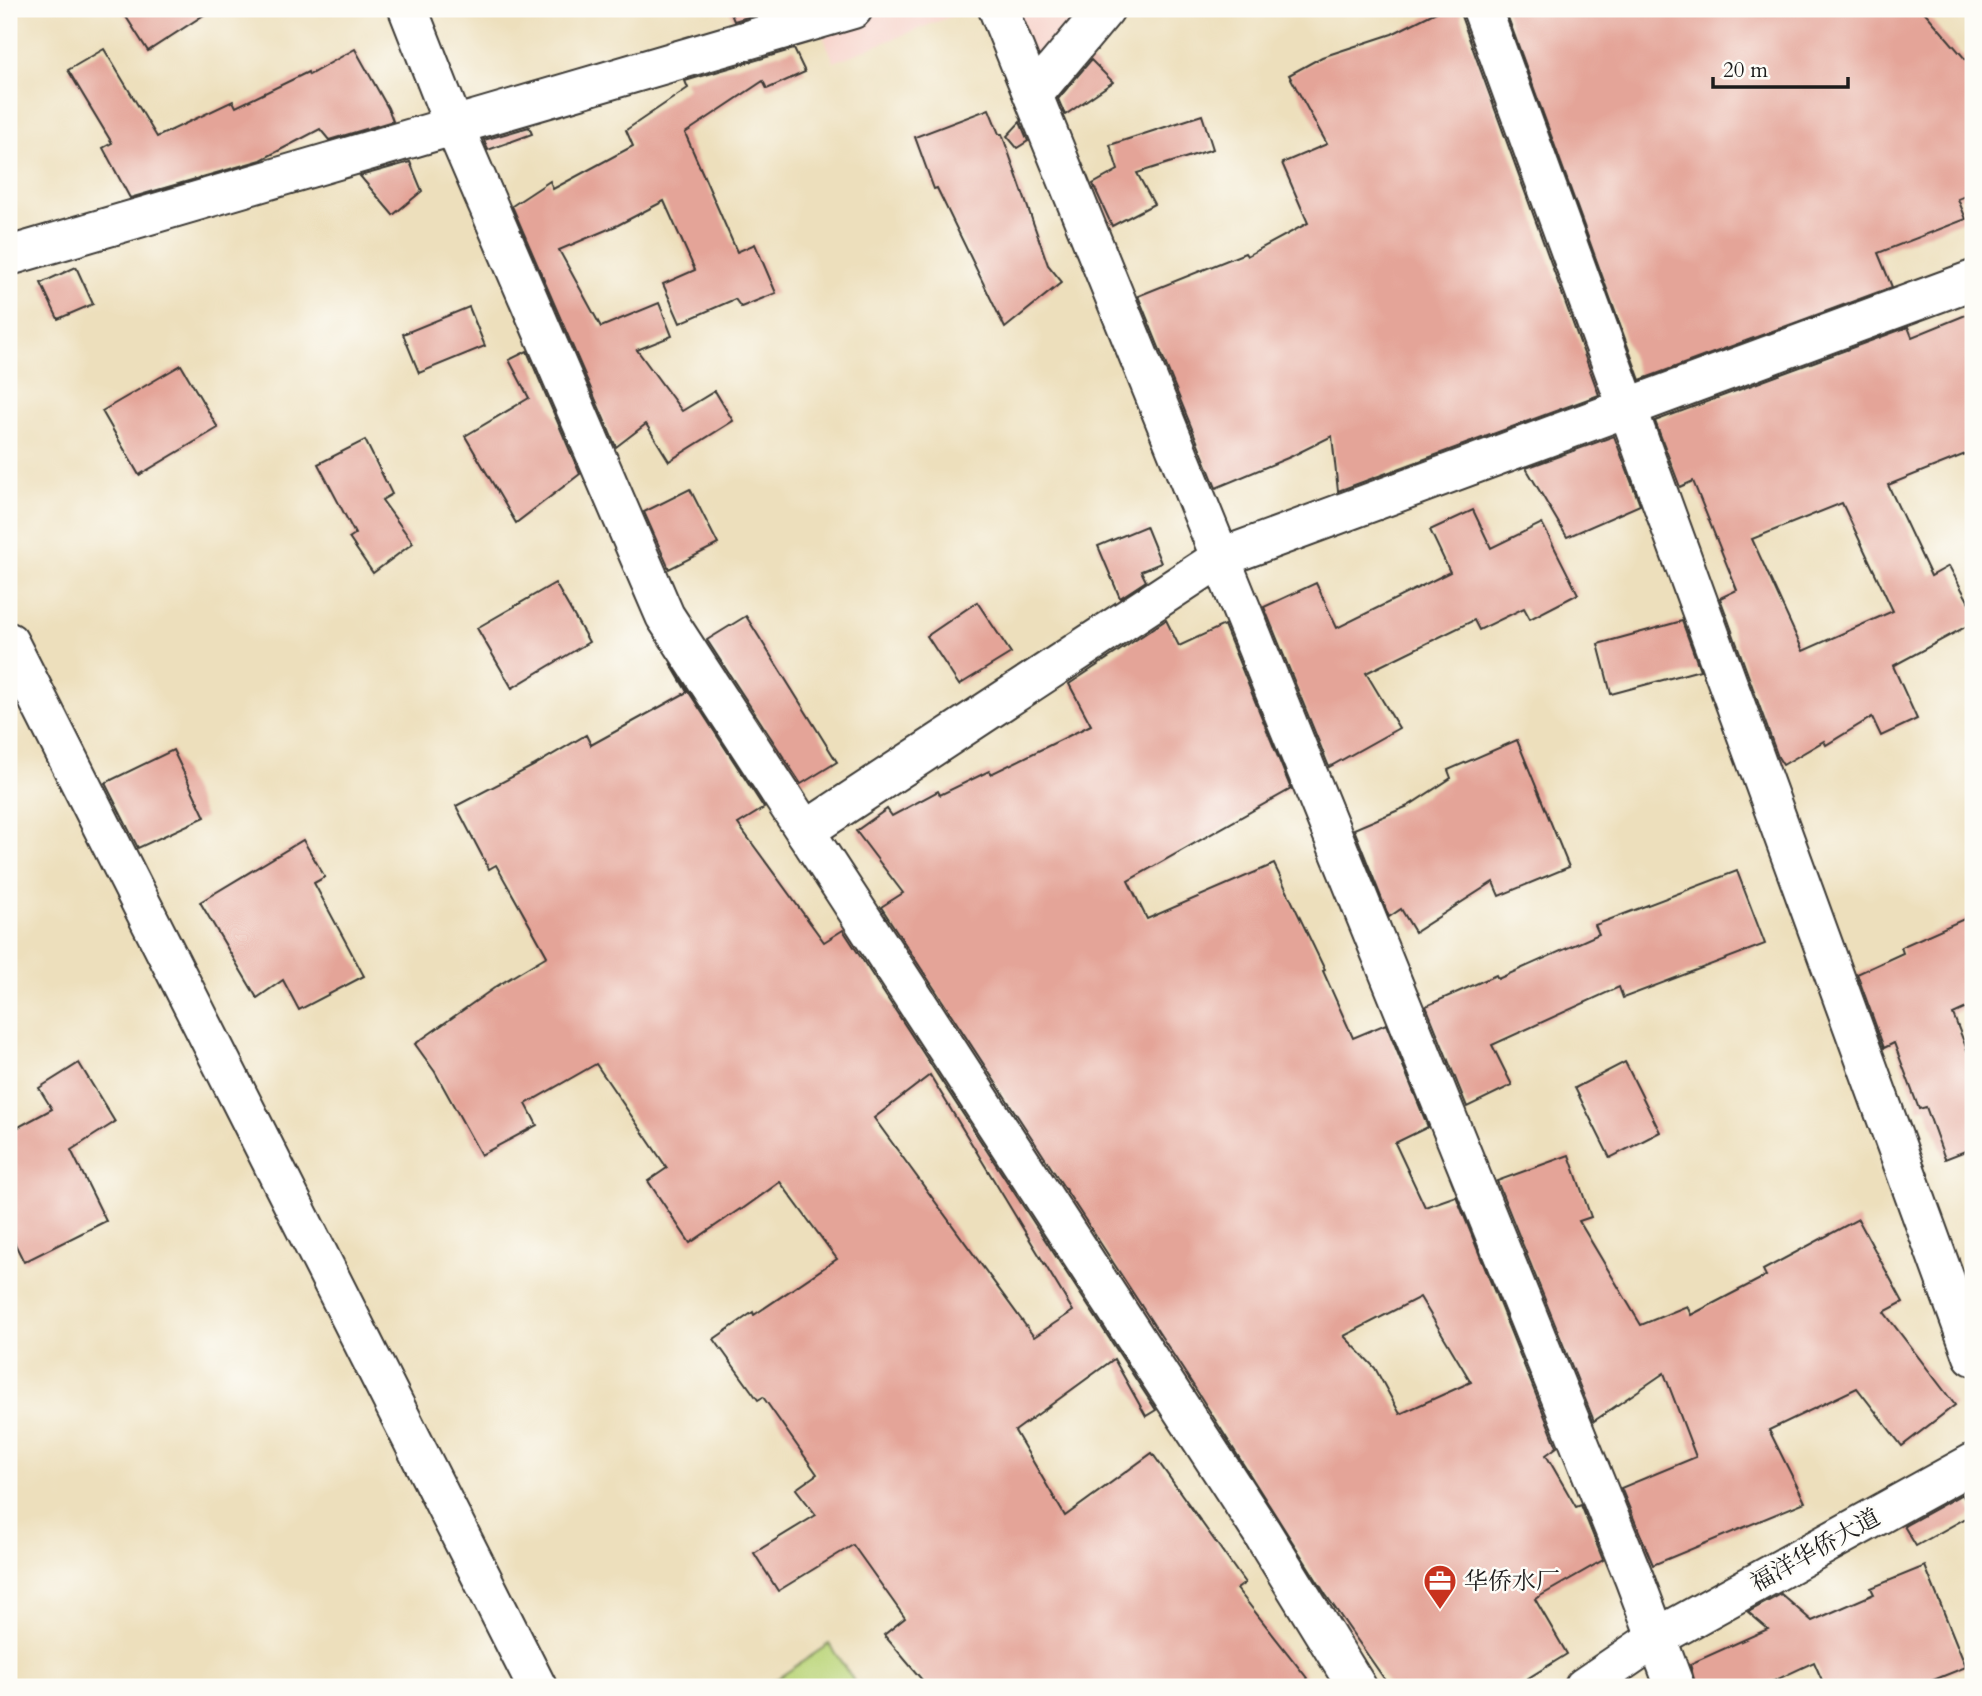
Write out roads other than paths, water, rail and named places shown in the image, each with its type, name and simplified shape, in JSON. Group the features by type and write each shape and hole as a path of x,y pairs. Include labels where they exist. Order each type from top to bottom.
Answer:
{"street":[{"path":"408,9 454,126 665,616 1261,1531 1357,1687"},
{"path":"9,256 853,9"},
{"path":"998,9 1675,1687"},
{"path":"1033,96 1105,9"},
{"path":"1482,9 1973,1356"},
{"path":"805,831 1220,558 1973,280"},
{"path":"9,642 537,1687"},
{"name":"福洋华侨大道","path":"1584,1687 1656,1638 1973,1463"}],"place":[{"name":"华侨水厂","path":"1440,1611"}]}
